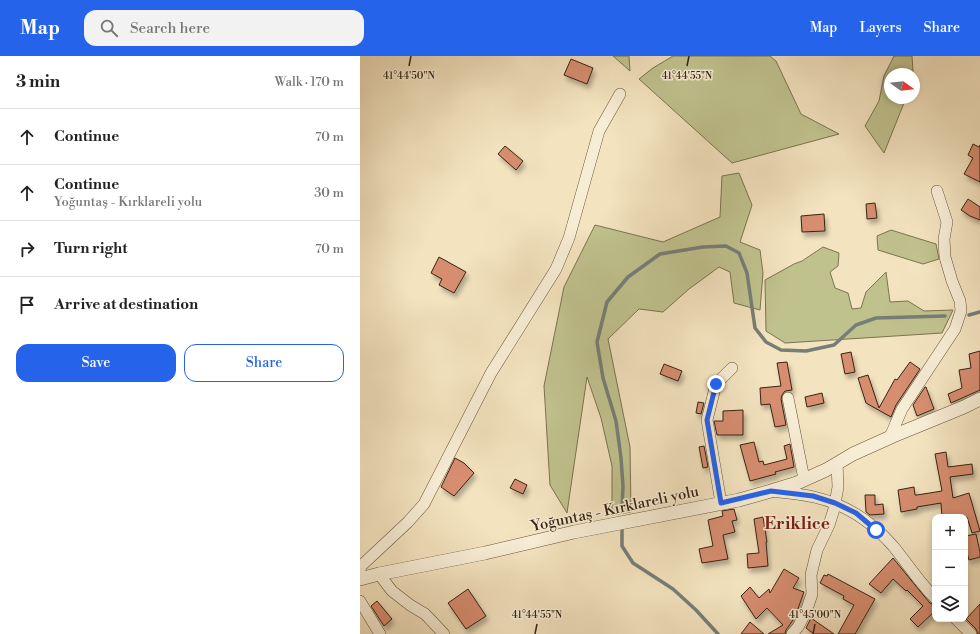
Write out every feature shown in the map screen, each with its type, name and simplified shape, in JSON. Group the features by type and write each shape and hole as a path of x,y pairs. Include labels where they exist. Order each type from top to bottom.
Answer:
{"street":[{"path":"360,570 361,566 408,522 424,504 491,373 556,269 569,238 599,131 620,94"},
{"path":"890,437 902,409 925,372 955,329 961,311 960,301 945,257 944,239 947,222 937,191"},
{"path":"721,503 707,420 716,384 732,368"},
{"path":"788,398 804,479"},
{"name":"Yoğuntaş - Kırklareli yolu","path":"360,579 486,553 574,532 721,503 771,491 826,470 853,454 980,399"},
{"path":"792,634 798,627 806,612 812,594 810,575 817,550 829,525 835,503 838,487 837,464"},
{"path":"771,491 813,496 835,503 856,513 892,545 932,594"},
{"path":"379,574 392,591 425,614 444,634"},
{"path":"360,601 380,634"},
{"path":"959,622 971,634"}],"green space":[{"path":"613,56 629,56 630,71"},
{"path":"673,56 770,56 776,61 801,114 839,134 732,163 639,79 653,68"},
{"path":"894,56 912,56 913,68 888,68"},
{"path":"884,76 884,104 904,104 884,153 865,126 879,101"},
{"path":"739,173 752,205 740,242 760,250 763,273 760,310 734,303 730,272 719,267 689,289 663,312 639,309 608,339 630,447 631,512 612,515 612,466 601,418 587,377 567,513 550,485 544,386 564,287 595,225 663,242 720,217 722,176"},
{"path":"891,230 936,244 939,259 923,264 878,250 877,236"},
{"path":"823,247 839,253 838,266 830,272 835,288 848,293 852,309 861,308 866,292 886,272 890,302 908,301 924,311 953,310 942,333 785,343 766,331 765,280 802,261"}],"building":[{"path":"571,59 593,68 587,84 564,75"},
{"path":"973,144 979,147 980,145 980,182 964,174 973,158 968,155"},
{"path":"505,146 523,161 516,170 498,154"},
{"path":"968,199 980,207 980,220 961,210"},
{"path":"875,203 877,218 867,219 866,204"},
{"path":"824,214 825,231 802,232 801,216"},
{"path":"439,257 466,272 454,293 439,285 442,279 431,273"},
{"path":"980,351 980,390 951,403 948,394 962,388 959,370 971,368 969,354"},
{"path":"851,352 855,372 845,374 841,354"},
{"path":"787,362 792,390 785,391 781,399 786,425 775,427 770,404 761,405 760,388 781,386 777,363"},
{"path":"910,362 920,369 896,405 891,417 866,403 858,378 868,375 879,408 895,379 897,380"},
{"path":"664,364 682,371 678,381 660,374"},
{"path":"925,387 934,409 917,416 913,405"},
{"path":"822,393 824,403 807,407 805,397"},
{"path":"698,402 704,403 701,414 696,413"},
{"path":"743,410 743,435 717,435 714,421 723,421 723,411"},
{"path":"754,442 759,462 763,461 764,465 787,459 784,446 790,444 794,467 775,472 776,474 750,481 740,445"},
{"path":"704,446 708,467 703,468 699,447"},
{"path":"946,452 948,467 972,464 973,474 950,477 953,498 969,493 980,531 972,533 968,520 968,514 942,514 941,503 917,507 917,509 901,512 898,490 914,487 915,495 942,491 935,454"},
{"path":"455,458 464,463 474,473 454,496 441,487"},
{"path":"515,479 527,485 523,494 510,488"},
{"path":"865,495 875,495 875,505 883,504 884,514 870,515 866,512"},
{"path":"734,509 737,520 732,521 735,532 723,535 728,559 702,563 699,549 713,546 708,520 723,516 722,511"},
{"path":"763,517 767,542 768,566 748,568 747,554 759,553 754,519"},
{"path":"976,534 980,557 969,560 968,535"},
{"path":"893,558 932,604 932,614 918,627 910,619 923,606 907,590 906,591 893,579 881,593 869,584"},
{"path":"784,569 799,578 793,588 804,592 795,617 785,634 768,634 783,625 767,608 756,619 741,596 750,587 759,598 769,589 770,593"},
{"path":"828,574 875,599 855,634 838,634 854,605 843,599 844,596 820,583 824,575 827,576"},
{"path":"468,589 486,616 466,629 448,603"},
{"path":"377,601 392,619 384,626 371,606"},
{"path":"980,604 980,634 978,634 976,629 968,621 968,617"},
{"path":"811,618 834,634 814,634 806,628"},
{"path":"750,622 764,634 741,634"}],"waterway":[{"path":"622,509 623,486 616,421 603,378 597,342 607,302 628,277 660,254 703,247 726,246 739,253 747,273 755,328 766,342 781,350 806,351 834,345 856,325 876,318 945,316"},
{"path":"969,315 980,312"},
{"path":"622,530 622,546 633,563 673,589 696,610 718,634"}],"district":[{"name":"Eriklice","path":"797,524"}],"route":[{"path":"716,384 707,420 721,503 771,491 813,496 835,503 856,513 876,530"}]}
